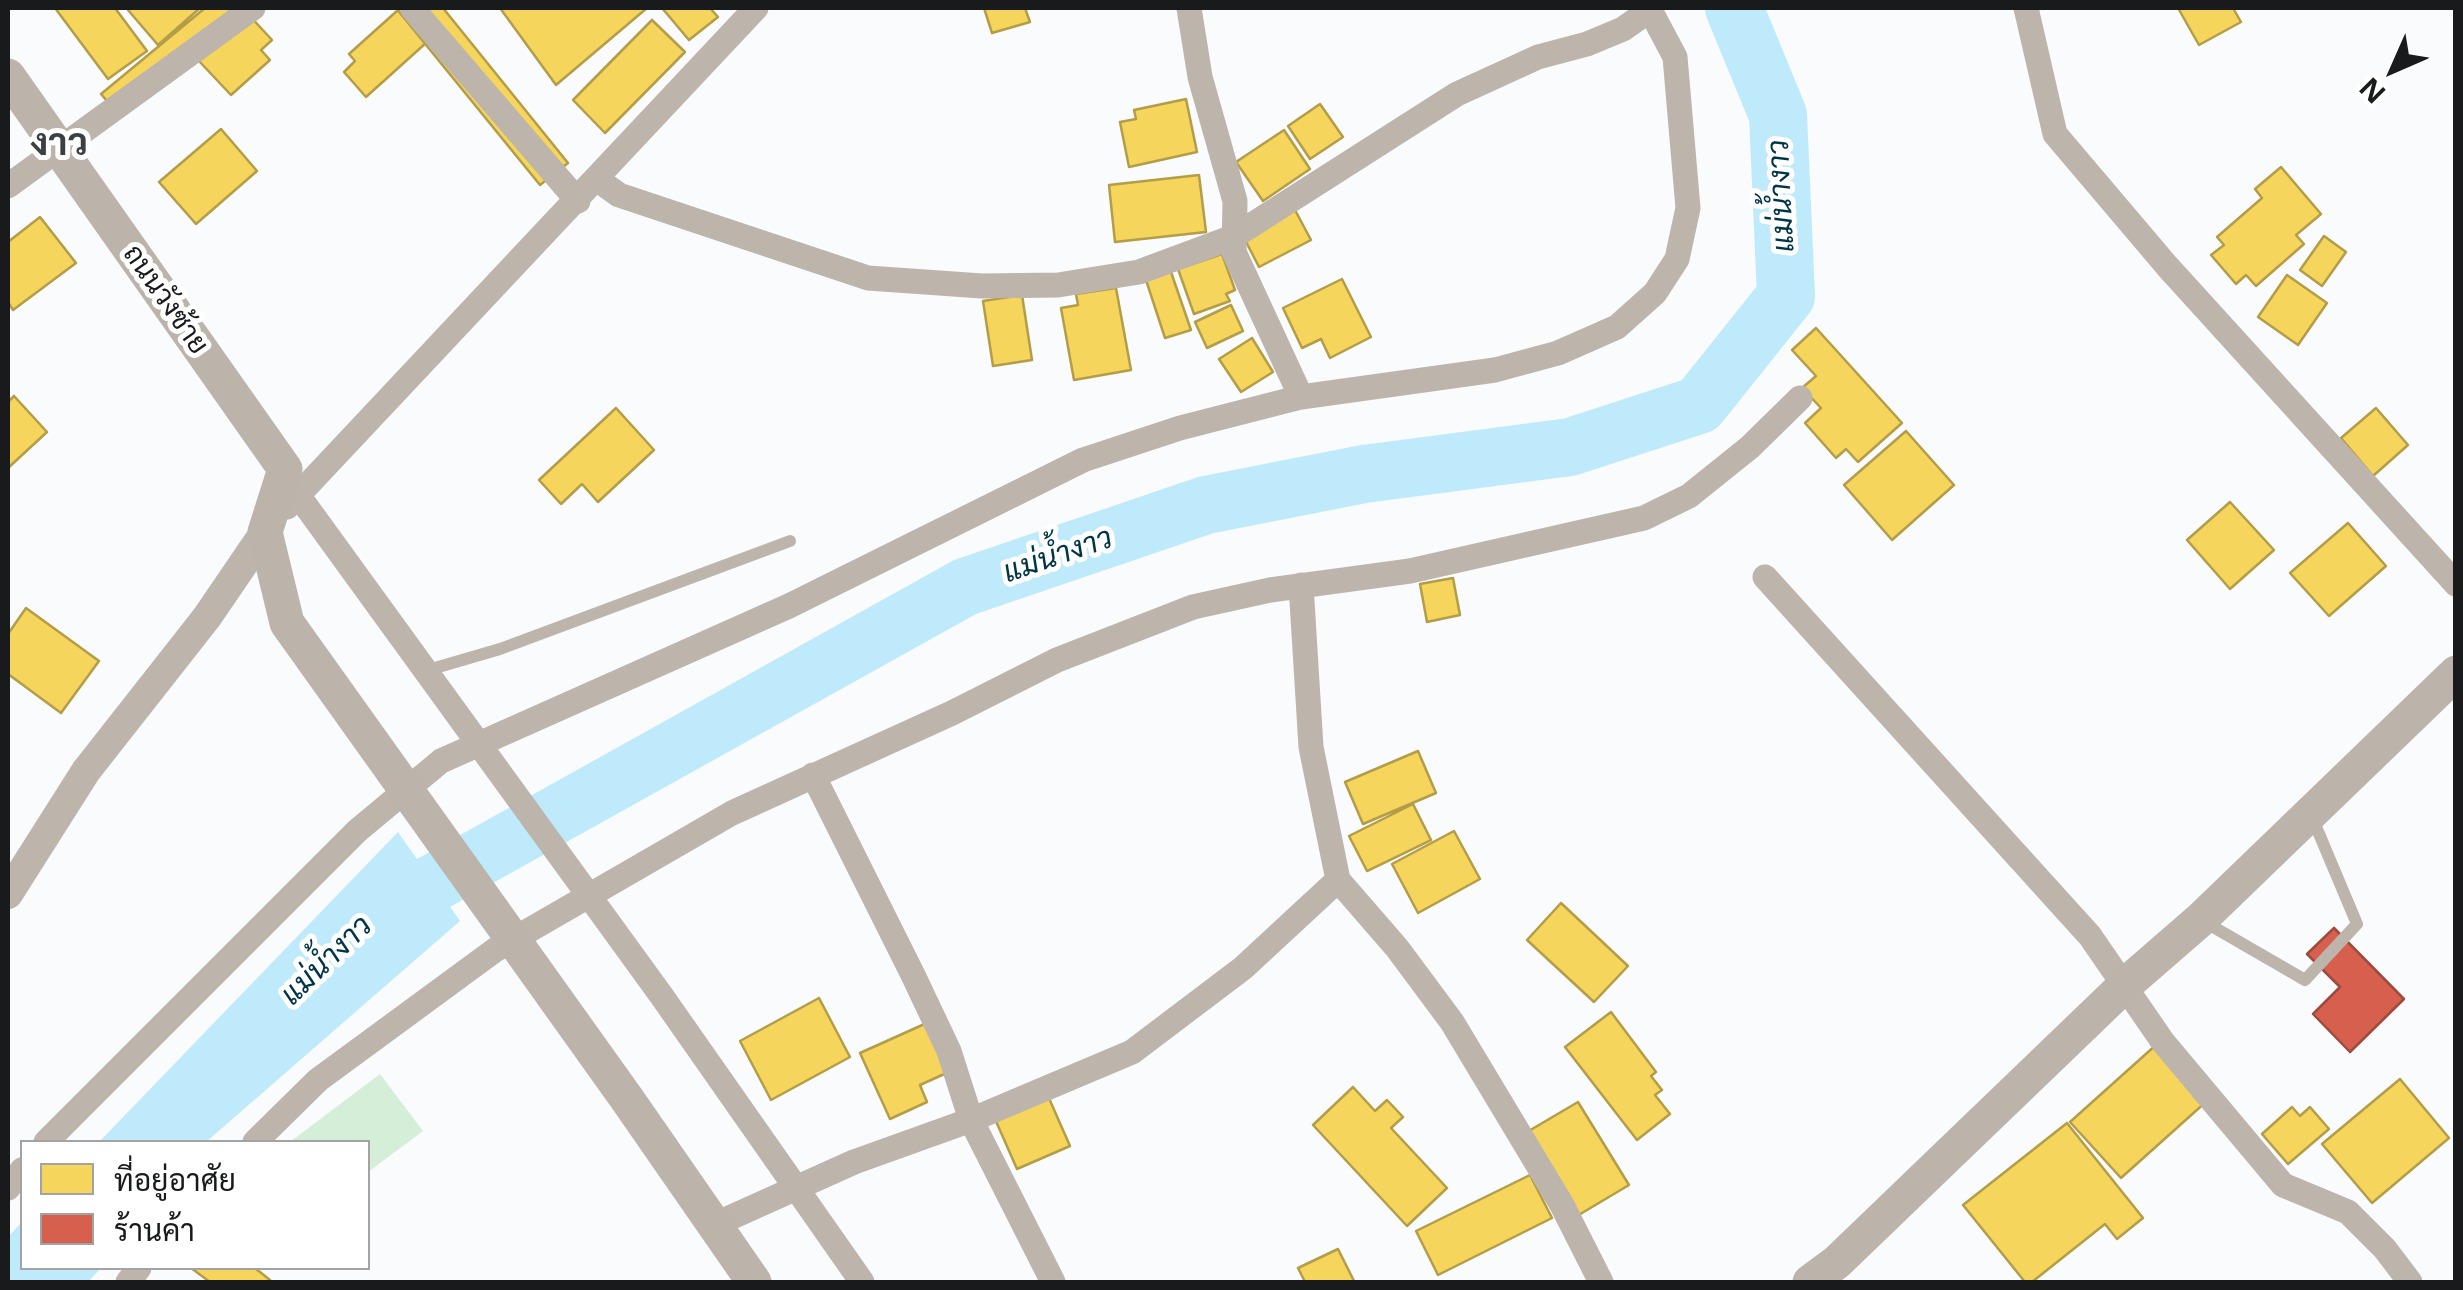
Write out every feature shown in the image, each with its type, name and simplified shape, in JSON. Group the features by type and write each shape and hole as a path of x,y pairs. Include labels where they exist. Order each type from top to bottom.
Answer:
{"main road":[{"name":"ถนนวังซ้าย","path":"8,76 286,469 265,532"},
{"path":"265,532 287,622 754,1282"},
{"path":"1810,1282 1837,1262 2456,674"}],"street":[{"path":"8,186 252,8"},
{"path":"412,8 578,201"},
{"path":"8,894 86,771 207,617 265,532 756,8"},
{"path":"1189,8 1200,77 1234,201 1234,252 1301,397"},
{"path":"48,1140 356,832 441,761 789,606 1083,460 1180,428 1301,397 1496,370 1558,354 1617,328 1655,292 1677,259 1688,208 1675,57 1650,8 1622,29 1587,44 1538,57 1457,94 1233,238 1138,272 1058,285 982,286 868,278 618,195 598,180"},
{"path":"2026,8 2055,134 2167,266 2456,584"},
{"path":"257,1140 318,1080 495,950 732,813 812,774 952,713 1056,660 1192,607 1301,585 1410,571 1644,518 1689,496 1750,447 1800,398"},
{"path":"298,495 661,994 862,1282"},
{"path":"1765,577 2090,936 2163,1042 2283,1185 2348,1212 2385,1249 2410,1282"},
{"path":"1301,585 1311,747 1338,880 1407,960 1452,1022 1562,1205 1601,1282"},
{"path":"812,774 949,1051 971,1120 1052,1282"},
{"path":"714,1225 854,1162 971,1120 1132,1052 1242,968 1338,880"}],"lane":[{"path":"428,670 500,649 790,542"},
{"path":"2200,920 2305,980 2357,924 2310,813"}],"green space":[{"path":"380,1074 423,1131 370,1171 370,1140 293,1140"}],"water":[{"path":"398,832 460,921 208,1140 101,1140"},
{"path":"20,1224 20,1270 99,1270 88,1282 8,1282 8,1237"}],"building: ที่อยู่อาศัย":[{"path":"55,8 115,8 147,51 108,79"},
{"path":"200,8 158,45 128,10"},
{"path":"205,8 246,8 119,115 101,94"},
{"path":"396,8 443,8 568,163 540,185"},
{"path":"500,8 647,8 556,85"},
{"path":"662,8 710,8 718,17 689,40"},
{"path":"984,8 1025,8 1030,22 992,33"},
{"path":"2178,8 2233,8 2241,22 2199,45"},
{"path":"398,10 427,42 366,97 344,72 355,61 349,54"},
{"path":"248,14 272,40 261,50 270,60 231,95 198,60"},
{"path":"652,20 685,52 605,133 573,100"},
{"path":"1186,99 1197,152 1129,167 1120,122 1136,119 1134,110"},
{"path":"1320,104 1343,137 1310,159 1288,126"},
{"path":"221,129 257,171 196,224 159,182"},
{"path":"1284,130 1310,169 1263,201 1236,162"},
{"path":"2281,167 2321,214 2296,235 2304,244 2256,286 2246,275 2236,284 2211,255 2224,245 2217,237 2262,198 2255,189"},
{"path":"1199,175 1206,232 1115,242 1109,185"},
{"path":"1295,210 1311,240 1259,267 1243,236"},
{"path":"40,217 76,263 13,310 8,302 8,242"},
{"path":"2324,236 2346,252 2322,286 2300,270"},
{"path":"1222,254 1235,290 1226,294 1230,301 1194,314 1178,269"},
{"path":"1171,272 1191,330 1165,338 1146,280"},
{"path":"2287,275 2327,303 2298,345 2258,317"},
{"path":"1342,279 1371,337 1330,358 1321,339 1302,348 1283,308"},
{"path":"1116,288 1131,370 1074,380 1061,308 1078,305 1076,294"},
{"path":"1022,295 1032,360 993,366 983,301"},
{"path":"1231,305 1243,331 1207,348 1195,322"},
{"path":"1816,328 1902,423 1858,462 1846,449 1836,458 1805,423 1821,408 1802,388 1816,376 1792,350"},
{"path":"1252,338 1273,372 1241,392 1219,359"},
{"path":"14,396 47,432 8,468 8,402"},
{"path":"616,408 654,450 598,502 582,484 561,504 539,480"},
{"path":"2376,408 2408,445 2373,476 2341,438"},
{"path":"1906,431 1954,485 1892,540 1844,485"},
{"path":"2230,502 2274,550 2230,589 2187,540"},
{"path":"2348,523 2386,566 2329,616 2290,573"},
{"path":"1453,578 1460,615 1427,622 1420,584"},
{"path":"26,608 99,661 61,713 8,674 8,634"},
{"path":"1418,751 1436,793 1363,824 1345,782"},
{"path":"1413,804 1431,840 1367,871 1349,836"},
{"path":"1454,831 1480,879 1418,913 1392,864"},
{"path":"1561,903 1628,966 1594,1002 1527,940"},
{"path":"819,998 850,1057 771,1100 740,1041"},
{"path":"1611,1012 1656,1072 1651,1076 1662,1090 1655,1095 1670,1114 1637,1140 1565,1047"},
{"path":"929,1022 951,1071 920,1085 927,1102 890,1119 860,1053"},
{"path":"2157,1044 2208,1100 2121,1178 2070,1122"},
{"path":"2400,1079 2449,1138 2372,1203 2322,1144"},
{"path":"1353,1087 1375,1111 1387,1100 1403,1117 1391,1128 1447,1188 1407,1226 1313,1125"},
{"path":"1048,1096 1070,1146 1017,1169 995,1119"},
{"path":"1578,1102 1629,1185 1577,1216 1527,1132"},
{"path":"2292,1107 2300,1116 2310,1107 2329,1129 2288,1164 2262,1134"},
{"path":"2067,1123 2143,1218 2117,1239 2105,1224 2032,1282 2025,1282 1963,1205"},
{"path":"1530,1175 1552,1218 1438,1275 1416,1231"},
{"path":"1338,1249 1354,1281 1305,1282 1298,1268"},
{"path":"194,1270 258,1270 270,1280 268,1282 210,1282"}],"building: ร้านค้า":[{"path":"2334,928 2404,999 2350,1052 2313,1014 2340,987 2307,954"}],"waterway":[{"name":"แม่น้ำงาว","path":"367,920 965,587 1206,505 1364,474 1570,447 1699,405 1786,296 1778,115 1734,8"}],"district":[{"name":"งาว","path":"59,144"}]}
